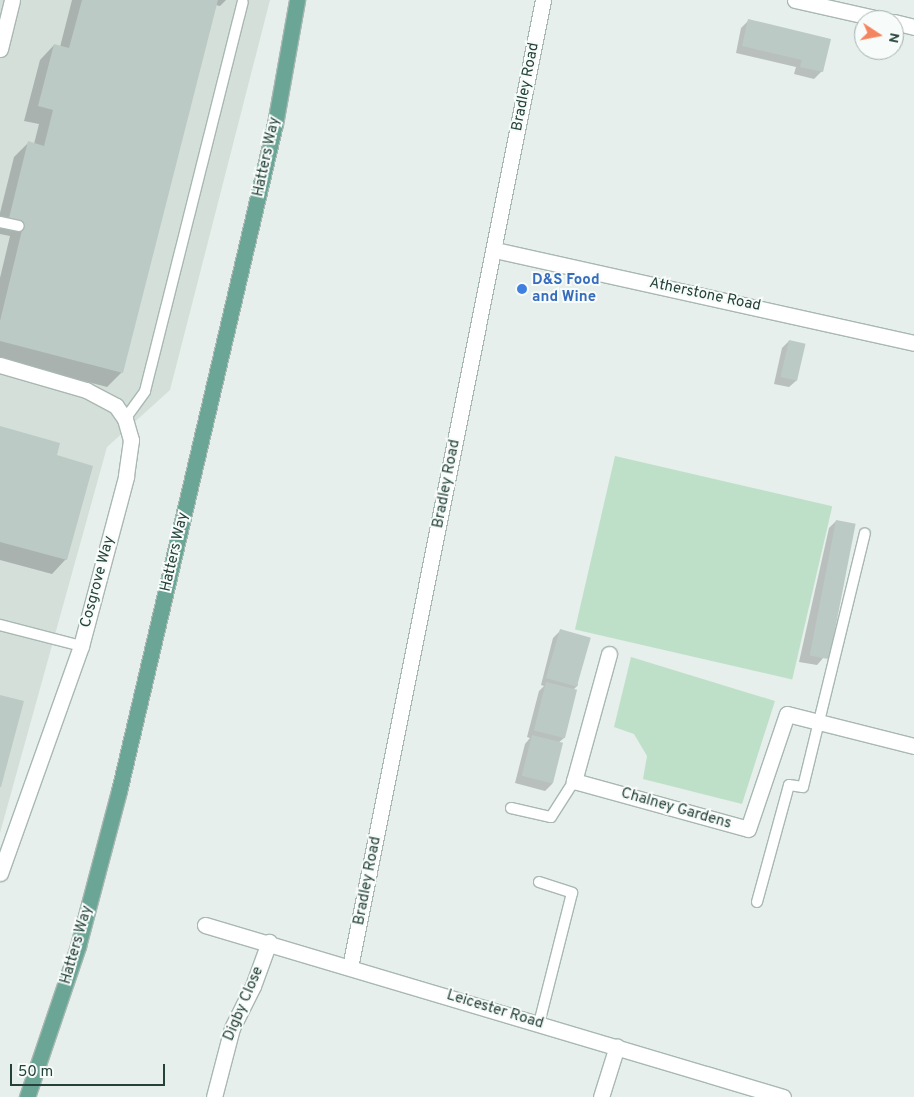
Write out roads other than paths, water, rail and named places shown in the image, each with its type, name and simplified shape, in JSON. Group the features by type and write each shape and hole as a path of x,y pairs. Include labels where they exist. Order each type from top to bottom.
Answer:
{"main road":[{"name":"Hatters Way","path":"27,1097 78,946 119,791 271,142 297,0"}],"street":[{"path":"0,49 12,0"},
{"name":"Bradley Road","path":"350,968 495,250 542,0"},
{"path":"795,0 854,13"},
{"name":"Atherstone Road","path":"495,250 914,343"},
{"path":"0,365 86,390 116,406 125,419"},
{"name":"Cosgrove Way","path":"0,873 81,646 126,477 130,440 125,419"},
{"path":"574,781 608,654"},
{"name":"Chalney Gardens","path":"574,781 748,830 787,714 818,720 914,746"},
{"name":"Leicester Road","path":"205,925 269,942 350,968 783,1097"},
{"name":"Digby Close","path":"214,1097 232,1028 253,986 269,942"},
{"path":"601,1097 616,1046"}],"lane":[{"path":"125,419 145,391 243,2"},
{"path":"0,222 19,226"},
{"path":"757,902 788,785 803,787 865,533"},
{"path":"0,625 81,646"},
{"path":"511,808 551,817 574,781"},
{"path":"539,882 572,894 539,1023"}],"place":[{"name":"D&S Food and Wine","path":"522,289"}]}
